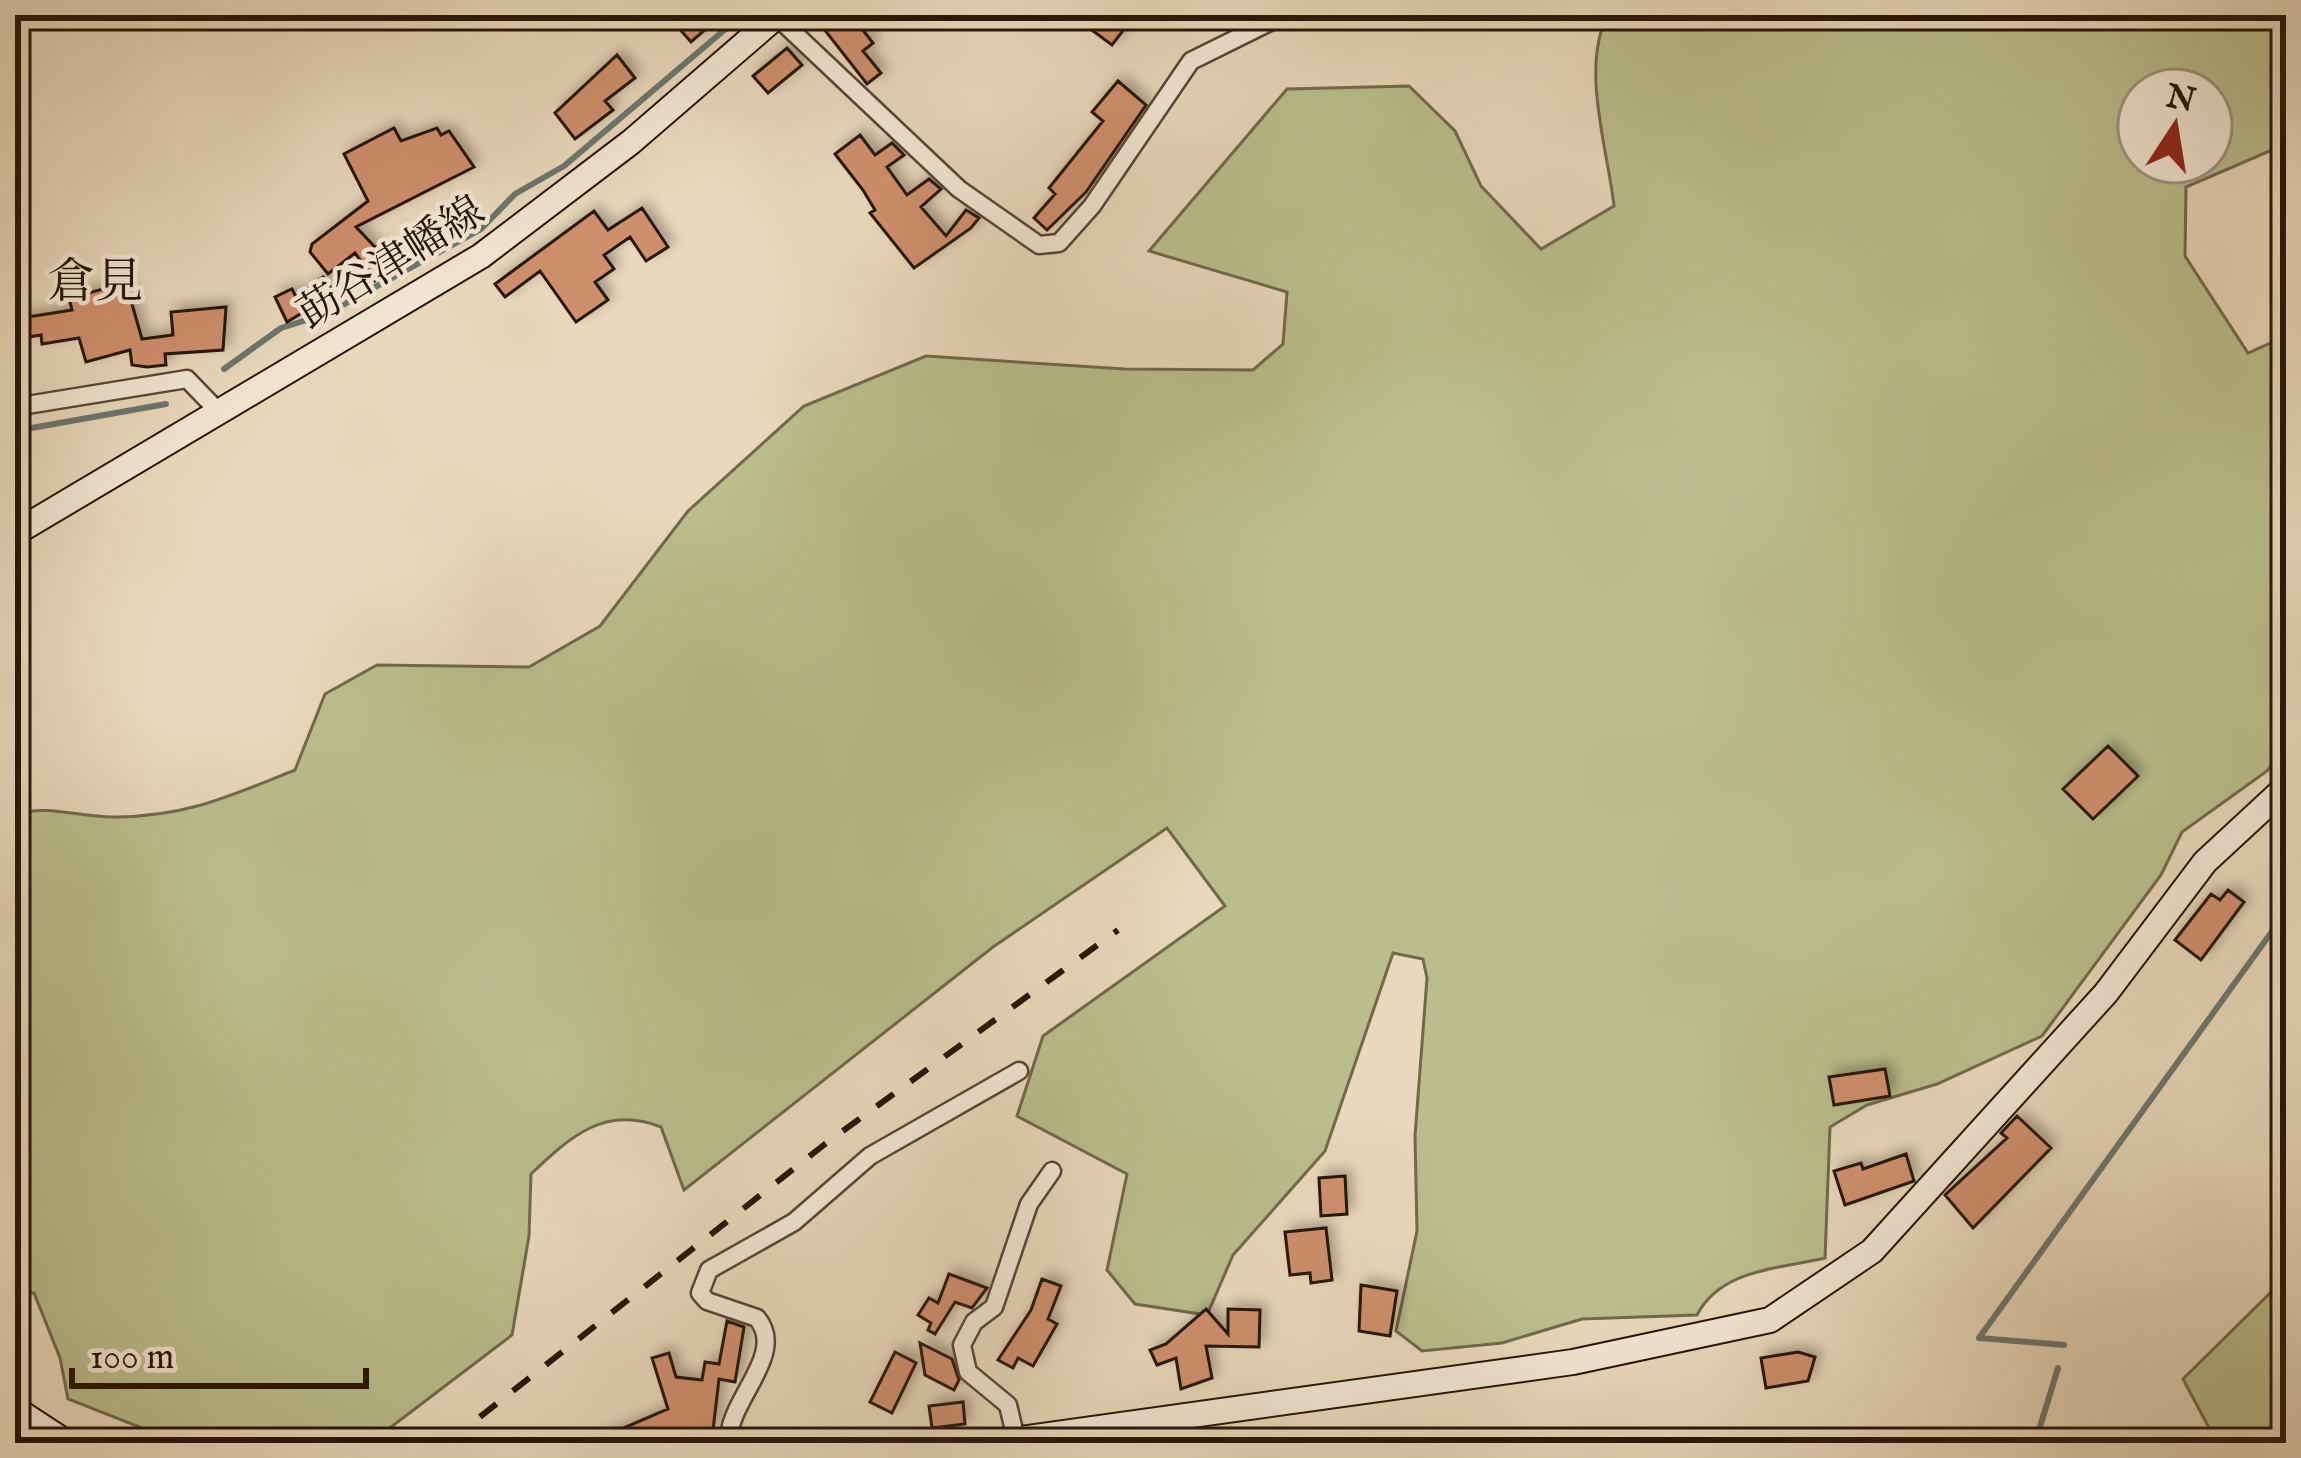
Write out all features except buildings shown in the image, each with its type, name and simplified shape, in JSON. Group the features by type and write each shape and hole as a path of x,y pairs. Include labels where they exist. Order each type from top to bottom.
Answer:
{"street":[{"path":"777,16 959,189 1039,245 1060,242 1092,206 1191,61 1284,15"},
{"name":"莇谷津幡線","path":"15,533 482,256 631,142 777,16"},
{"path":"15,407 187,379 217,410"},
{"path":"1052,1172 1029,1204 994,1307 974,1322 962,1346 968,1372 1008,1405 1004,1441 1573,1362 1770,1320 1872,1251 2106,993 2170,902 2286,787"},
{"path":"729,1443 734,1407 766,1354 768,1340 757,1318 707,1301 700,1293 709,1270 794,1222 869,1156 1019,1071"},
{"path":"15,1409 67,1443"}],"green space":[{"path":"1608,15 2286,15 2286,144 2235,166 2235,66 2115,66 2115,186 2188,186 2185,256 2248,353 2286,336 2286,746 2267,771 2182,832 2161,875 2042,1036 1937,1084 1867,1105 1830,1127 1825,1258 1736,1280 1707,1300 1697,1315 1582,1319 1502,1343 1422,1351 1396,1331 1417,1231 1415,1136 1427,978 1423,959 1393,953 1325,1151 1233,1255 1207,1315 1135,1304 1107,1270 1127,1174 1017,1116 1043,1036 1225,906 1167,828 993,947 684,1190 661,1127 641,1121 606,1122 560,1148 531,1174 529,1236 512,1335 370,1443 180,1443 68,1399 60,1358 34,1293 15,1292 15,814 41,810 103,817 165,813 208,803 295,770 325,694 377,665 529,667 600,626 688,511 804,406 926,356 1125,369 1253,370 1283,344 1287,292 1149,251 1287,89 1409,86 1455,131 1481,186 1541,249 1614,206 1598,109 1596,59"},
{"path":"2286,1262 2286,1443 2217,1443 2183,1379 2271,1292"}],"waterway":[{"path":"224,369 281,328 326,314 481,229 515,194 564,166 742,15"},
{"path":"15,431 166,404"},
{"path":"2064,1345 1979,1338 2286,912"},
{"path":"2035,1443 2058,1368"}],"railway":[{"path":"447,1443 825,1144 1118,930"}],"district":[{"name":"倉見","path":"95,280"}]}
